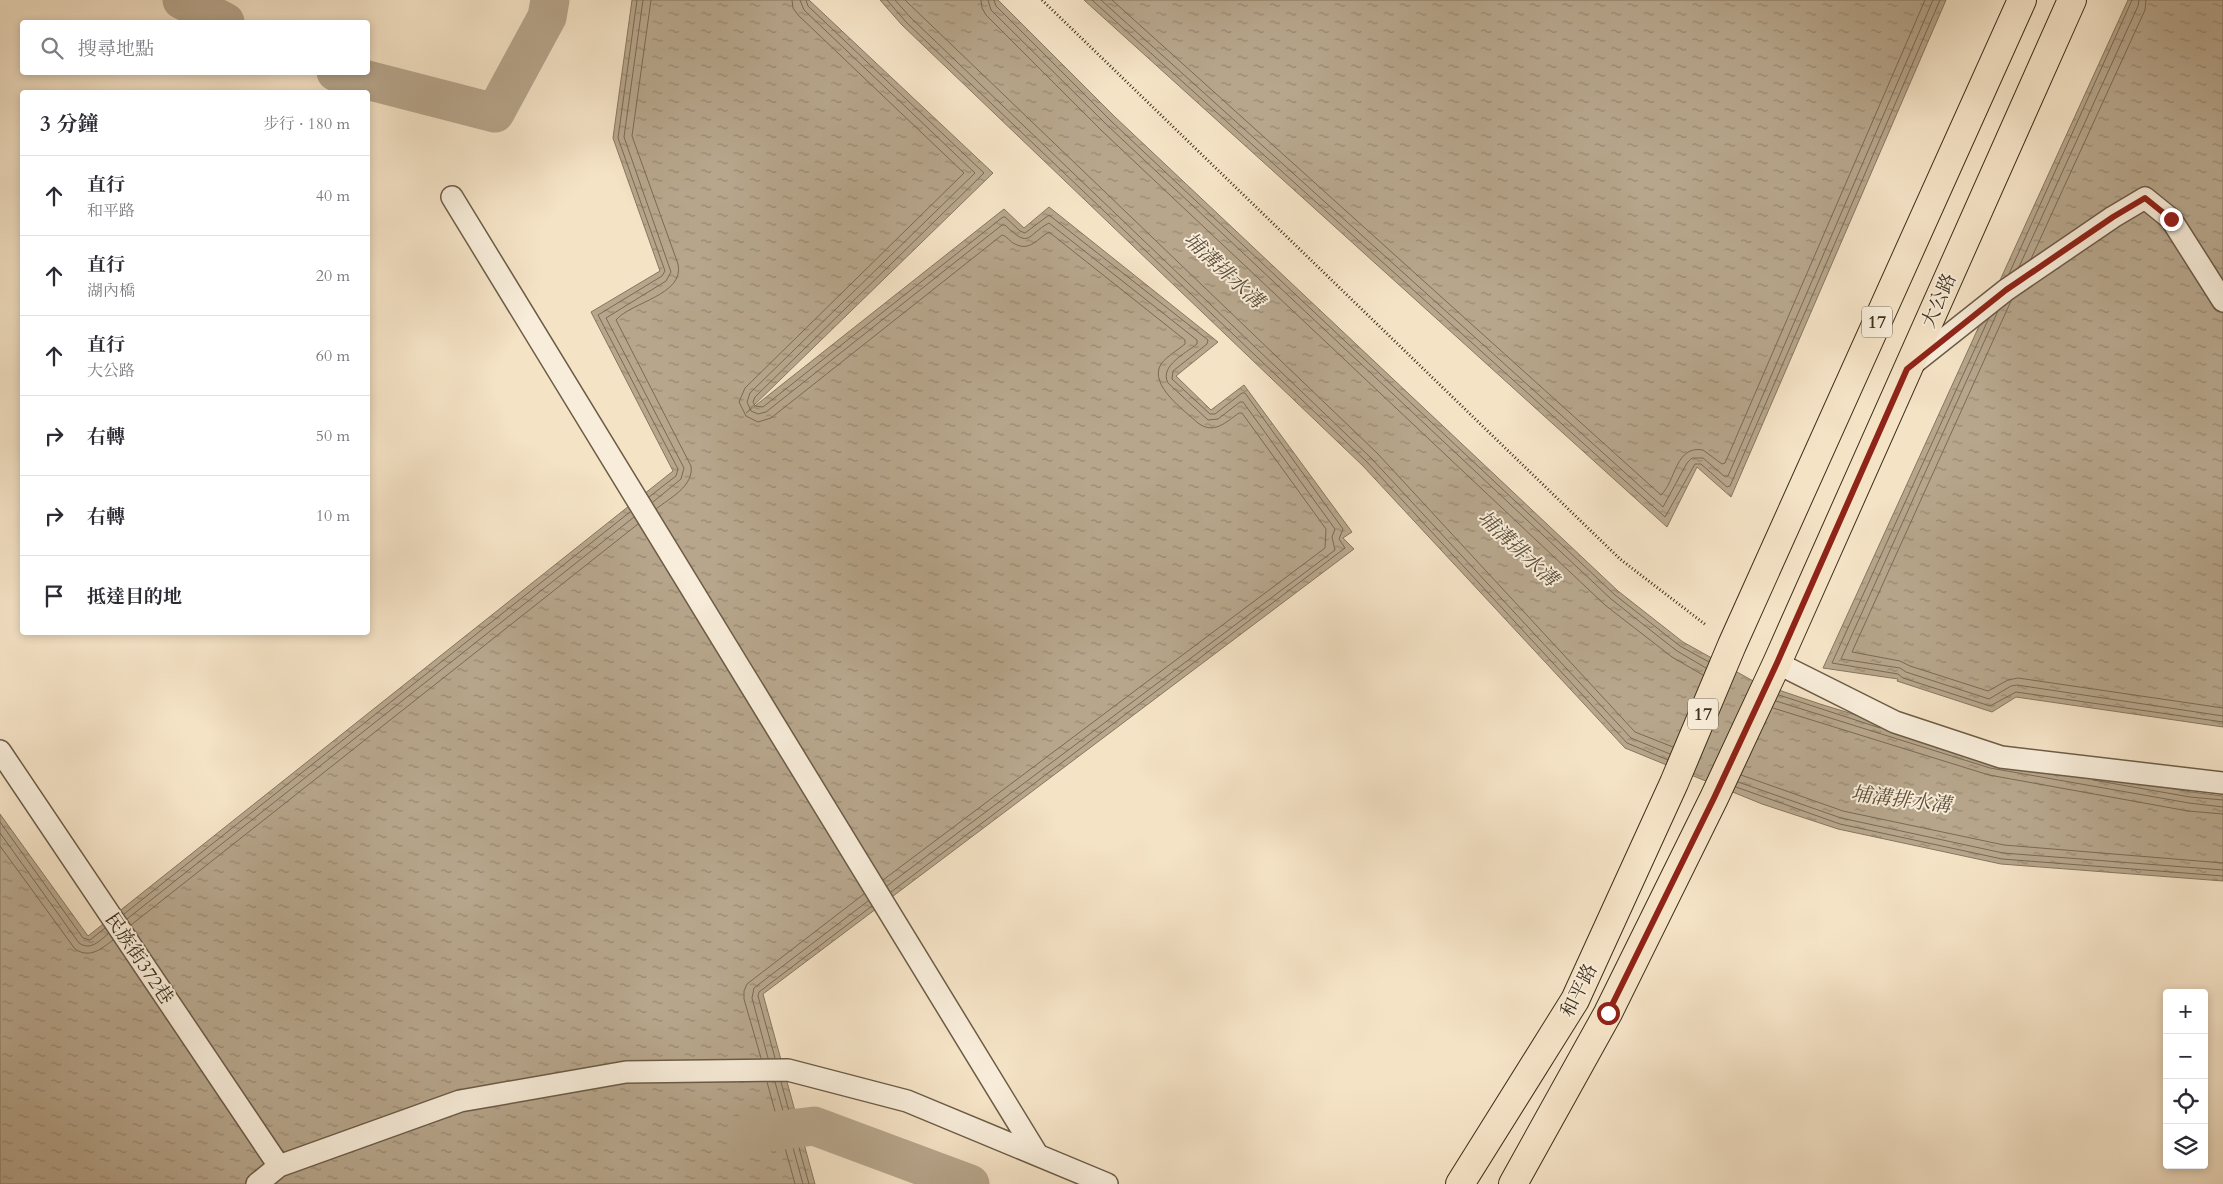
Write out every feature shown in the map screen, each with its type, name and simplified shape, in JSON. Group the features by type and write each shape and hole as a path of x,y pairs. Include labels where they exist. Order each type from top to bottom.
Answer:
{"main road":[{"name":"17","path":"1732,645 2022,0"},
{"name":"大公路","path":"1772,673 2072,0"},
{"name":"和平路","path":"1460,1184 1575,1000 1674,783 1732,645"},
{"name":"和平路","path":"1513,1184 1608,1013 1714,798 1772,673"}],"lane":[{"path":"452,197 1037,1154"},
{"path":"1907,369 2006,290 2113,217 2145,198 2171,219 2223,301"},
{"path":"1772,673 1895,722 2001,756 2223,783"},
{"name":"民族街372巷","path":"0,750 279,1166"},
{"path":"257,1184 279,1166 460,1101 626,1072 788,1070 907,1101 1107,1184"}],"path":[{"path":"1042,0 1620,559 1732,645"}],"water":[{"path":"632,0 809,0 993,173 746,413 1004,209 1024,228 1049,207 1218,342 1176,376 1211,410 1244,385 1352,532 1343,538 1354,549 763,994 815,1184 0,1184 0,814 88,936 673,471 591,312 660,271 613,138"},
{"name":"埔溝排水溝","path":"880,0 998,0 1115,117 1618,591 1683,642 1755,682 1993,757 2223,796 2223,881 2001,864 1838,829 1762,804 1625,748 1363,466 902,25"},
{"path":"1084,0 1946,0 1731,497 1697,467 1667,527"},
{"path":"2128,0 2223,0 2223,727 2016,697 1992,712 1897,681 1898,679 1823,668"}],"waterway":[{"path":"182,0 221,20"},
{"path":"348,75 495,113 547,17 550,0"},
{"path":"745,1135 814,1126 970,1184"}],"route":[{"path":"1608,1013 1714,798 1777,663 1907,369 2006,290 2113,217 2145,198 2171,219"}]}
